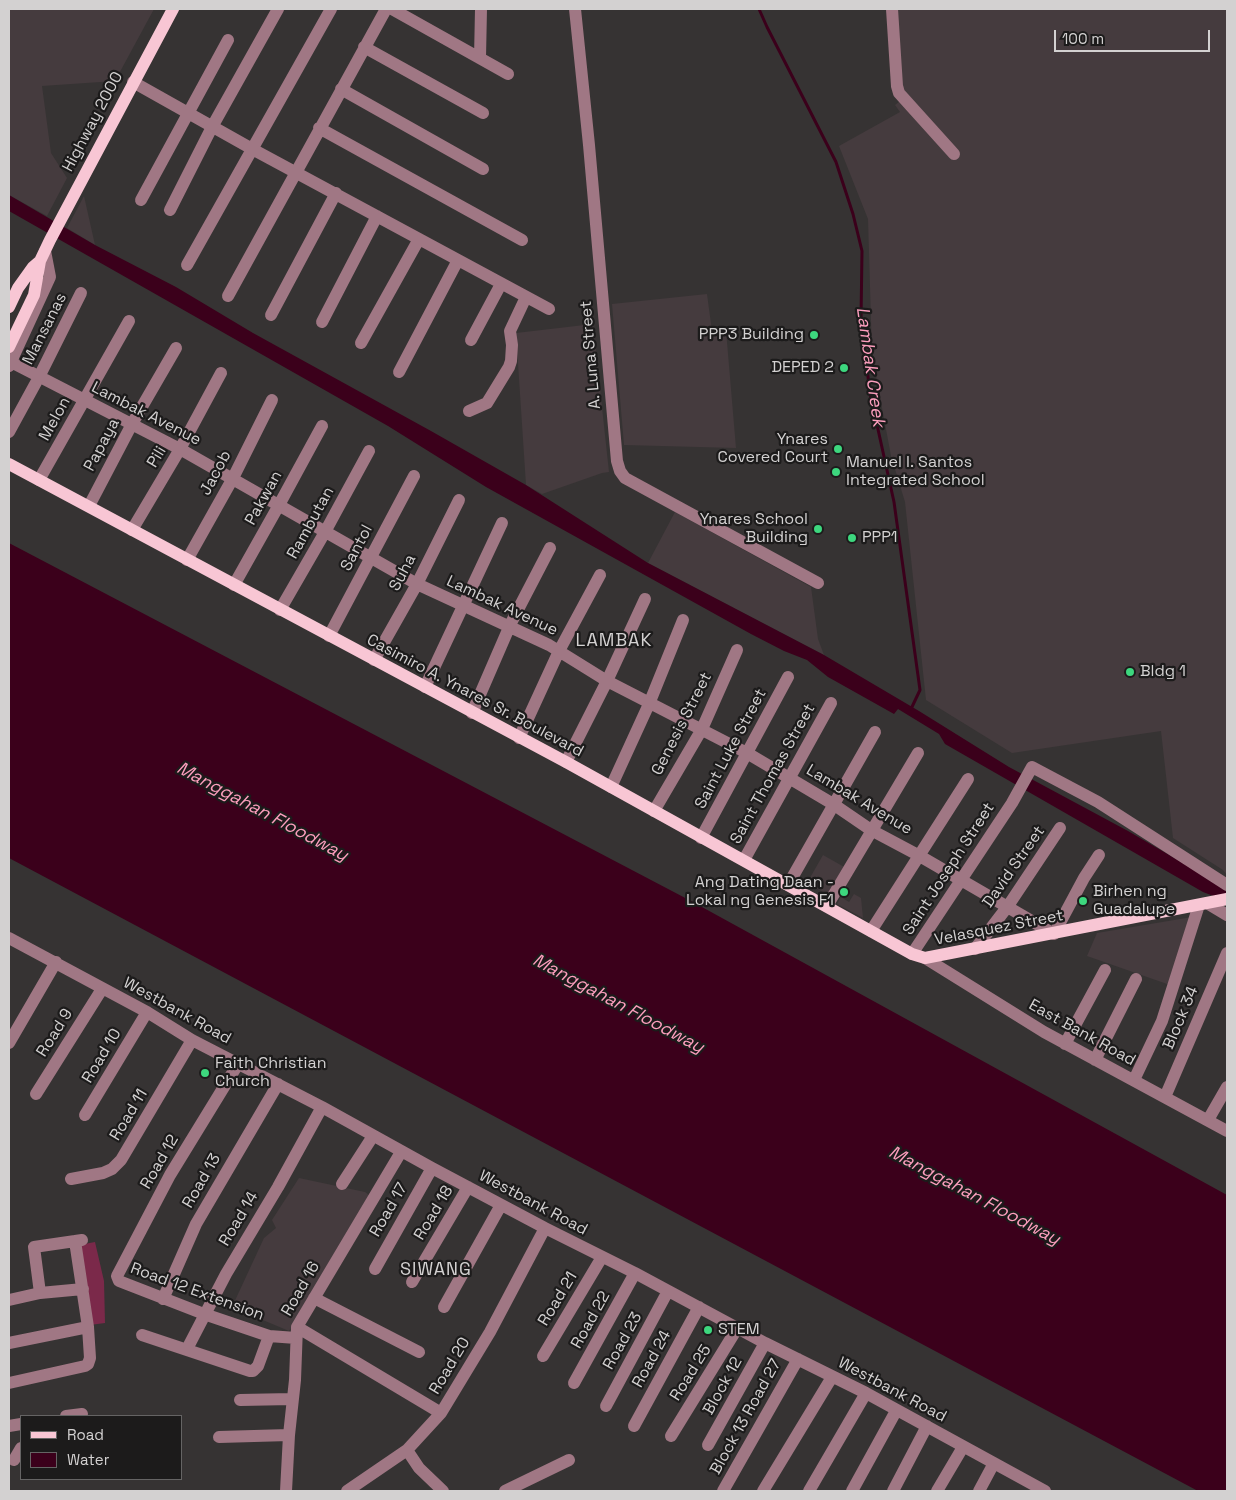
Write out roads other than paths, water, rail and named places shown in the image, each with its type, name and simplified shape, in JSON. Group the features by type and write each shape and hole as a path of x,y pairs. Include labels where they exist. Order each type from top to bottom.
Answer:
{"main road":[{"name":"Highway 2000","path":"9,307 18,288 45,251 173,9"},
{"name":"Highway 2000","path":"9,347 34,294 45,251"},
{"name":"Casimiro A. Ynares Sr. Boulevard","path":"9,464 566,762 912,954 925,958"},
{"path":"9,472 23,472"},
{"name":"Velasquez Street","path":"925,958 1227,899"}],"street":[{"path":"170,210 212,127 278,9"},
{"path":"187,265 254,150 331,9"},
{"path":"228,296 386,9"},
{"path":"392,9 508,74"},
{"path":"480,58 481,9"},
{"name":"A. Luna Street","path":"575,9 617,461 620,471 625,478 818,583"},
{"path":"892,9 896,86 899,93 954,154"},
{"path":"141,200 228,40"},
{"path":"364,47 483,113"},
{"path":"133,82 254,150 549,309"},
{"path":"341,89 483,168"},
{"path":"319,128 522,240"},
{"path":"270,314 336,193"},
{"path":"322,322 377,216"},
{"path":"361,343 419,239"},
{"path":"9,363 50,277 45,251"},
{"path":"399,372 458,260"},
{"path":"471,340 501,284"},
{"name":"Mansanas","path":"9,432 81,293"},
{"path":"469,412 487,403 512,361 510,331 526,297"},
{"name":"Melon","path":"39,480 129,321"},
{"name":"Papaya","path":"89,506 132,424 176,348"},
{"name":"Lambak Avenue","path":"9,363 180,449 417,584 559,651 649,704 702,729 789,777 871,830 1008,906 1054,934"},
{"name":"Pili","path":"132,530 180,449 221,373"},
{"name":"Jacob","path":"187,560 233,478 272,400"},
{"name":"Pakwan","path":"234,585 280,505 322,426"},
{"name":"Rambutan","path":"280,610 369,451"},
{"name":"Santol","path":"328,636 414,476"},
{"name":"Suha","path":"374,660 417,584 459,500"},
{"path":"425,688 465,606 502,523"},
{"path":"472,712 509,627 550,548"},
{"path":"519,738 559,651 600,575"},
{"path":"566,762 607,681 645,599"},
{"path":"611,787 649,704 683,620"},
{"name":"Genesis Street","path":"654,811 702,729 737,650"},
{"name":"Saint Luke Street","path":"701,838 788,677"},
{"name":"Saint Thomas Street","path":"744,860 831,703"},
{"path":"788,885 875,732"},
{"path":"827,906 918,753"},
{"name":"Saint Joseph Street","path":"912,954 962,880 1012,802 1030,770 1098,802 1227,885"},
{"path":"870,930 968,779"},
{"name":"David Street","path":"975,948 1008,906 1060,828"},
{"path":"1054,934 1099,854"},
{"path":"1134,1080 1162,1021 1203,904 1227,915"},
{"name":"Westbank Road","path":"10,941 56,962 102,989 147,1012 192,1040 322,1107 501,1205 602,1258 635,1273 765,1343 866,1393 994,1463 1025,1487 1045,1491"},
{"name":"Block 34","path":"1165,1097 1227,953"},
{"name":"East Bank Road","path":"925,958 1044,1032 1227,1131"},
{"path":"9,1042 56,962"},
{"path":"1065,1044 1105,970"},
{"path":"1095,1060 1136,979"},
{"name":"Road 9","path":"36,1094 102,989"},
{"name":"Road 10","path":"84,1115 147,1012"},
{"name":"Road 11","path":"71,1178 103,1173 112,1169 121,1160 192,1040"},
{"name":"Road 12","path":"118,1279 117,1276 170,1175 238,1064"},
{"name":"Road 13","path":"163,1299 196,1224 278,1084"},
{"path":"1208,1120 1227,1087"},
{"name":"Road 14","path":"187,1349 229,1268 278,1187 322,1107"},
{"path":"342,1184 373,1136"},
{"name":"Road 16","path":"286,1491 289,1435 295,1380 296,1333 314,1298 402,1152"},
{"name":"Road 17","path":"375,1269 432,1168"},
{"name":"Road 18","path":"412,1282 468,1186"},
{"path":"444,1307 501,1205"},
{"name":"Road 20","path":"348,1491 407,1450 441,1413 490,1332 545,1228"},
{"path":"9,1383 88,1364 90,1358 88,1327 79,1240 34,1248 40,1293"},
{"name":"Road 21","path":"543,1356 602,1258"},
{"name":"Road 22","path":"574,1382 635,1273"},
{"name":"Road 12 Extension","path":"118,1279 163,1299 269,1336 296,1333"},
{"path":"9,1300 40,1293 83,1289"},
{"name":"Road 23","path":"606,1406 668,1291"},
{"path":"314,1298 419,1352"},
{"name":"Road 24","path":"634,1426 699,1307"},
{"path":"9,1343 88,1327"},
{"name":"Road 25","path":"671,1436 738,1327"},
{"path":"296,1333 441,1413"},
{"path":"142,1336 253,1371 258,1366 269,1336"},
{"name":"Block 12","path":"708,1445 765,1343"},
{"name":"Block 13 Road 27","path":"724,1491 798,1359"},
{"path":"763,1491 832,1377"},
{"path":"809,1491 866,1393"},
{"path":"240,1400 292,1400"},
{"path":"852,1491 896,1411"},
{"path":"72,1415 85,1413"},
{"path":"893,1491 927,1426"},
{"path":"219,1437 289,1435"},
{"path":"937,1491 963,1447"},
{"path":"14,1460 20,1450"},
{"path":"407,1450 419,1468 443,1491"},
{"path":"505,1491 569,1460"},
{"path":"979,1491 994,1463"}],"water":[{"path":"9,195 95,245 176,287 253,333 526,485 648,563 824,655 1009,767 1128,831 1207,877 1227,892 1227,906 1216,897 1203,892 945,744 939,734 898,709 894,714 828,677 807,660 784,651 751,634 486,487 388,426 9,211"},
{"name":"Manggahan Floodway","path":"9,543 691,901 1227,1195 1227,1491 1198,1491 9,858"}],"waterway":[{"name":"Lambak Creek","path":"759,9 836,162 853,214 862,251 861,319 870,393 894,502 920,690 911,709"}],"place":[{"name":"PPP3 Building","path":"814,335"},
{"name":"DEPED 2","path":"844,368"},
{"name":"Ynares Covered Court","path":"838,449"},
{"name":"Manuel I. Santos Integrated School","path":"836,472"},
{"name":"Ynares School Building","path":"818,529"},
{"name":"PPP1","path":"852,538"},
{"name":"Bldg 1","path":"1130,672"},
{"name":"Ang Dating Daan - Lokal ng Genesis F1","path":"844,892"},
{"name":"Birhen ng Guadalupe","path":"1083,901"},
{"name":"Faith Christian Church","path":"205,1073"},
{"name":"STEM","path":"708,1330"}],"district":[{"name":"LAMBAK","path":"614,641"},
{"name":"SIWANG","path":"436,1270"}]}
